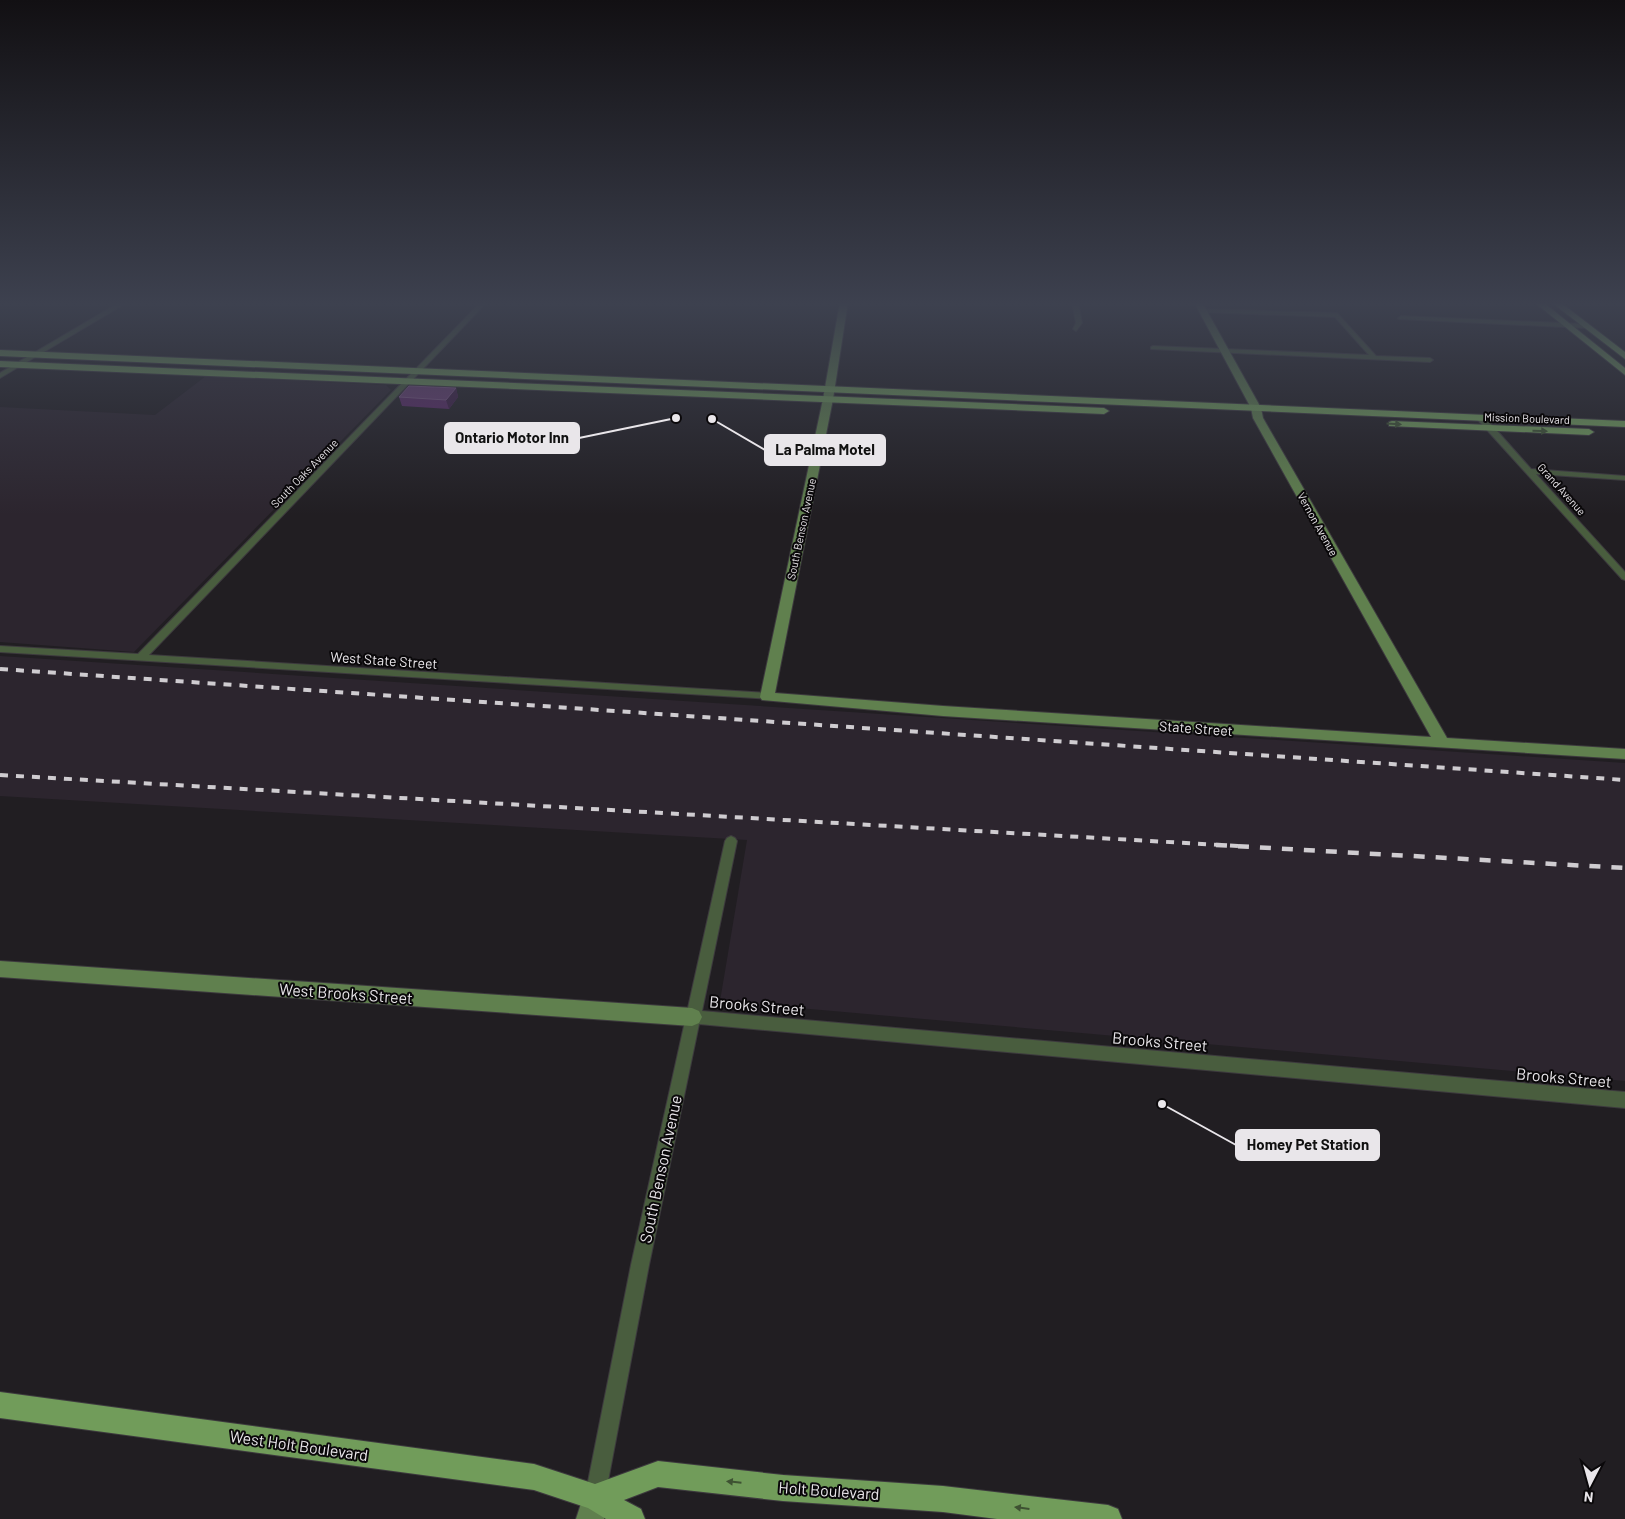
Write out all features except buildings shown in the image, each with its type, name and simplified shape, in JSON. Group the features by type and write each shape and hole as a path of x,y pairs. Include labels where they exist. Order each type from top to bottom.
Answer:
{"main road":[{"path":"199,373 408,382 829,394"},
{"path":"454,373 829,394"},
{"name":"Mission Boulevard","path":"829,394 1257,413 1491,429 1625,434"},
{"path":"1257,413 1480,418 1625,424"},
{"name":"West Holt Boulevard","path":"0,1405 534,1477 592,1508"},
{"name":"Holt Boulevard","path":"592,1508 658,1474 782,1488 943,1498 1062,1516 1108,1519"},
{"path":"592,1508 631,1519"}],"street":[{"name":"South Oaks Avenue","path":"140,658 418,373"},
{"name":"South Benson Avenue","path":"767,697 832,373"},
{"name":"Vernon Avenue","path":"1237,373 1257,413 1443,744"},
{"name":"Grand Avenue","path":"1480,418 1625,577"},
{"path":"1531,472 1625,478"},
{"name":"West State Street","path":"0,649 767,697"},
{"name":"State Street","path":"767,697 936,711 1625,754"},
{"name":"South Benson Avenue","path":"592,1508 640,1264 731,841"},
{"name":"West Brooks Street","path":"0,968 692,1017"},
{"name":"Brooks Street","path":"692,1017 1625,1100"}],"shaded area":[{"path":"206,376 386,385 391,390 134,652 0,642 0,407 155,415"},
{"path":"0,656 1625,763 1625,1081 720,1001 747,840 0,796"}],"railway":[{"path":"0,669 1625,780"},
{"path":"0,775 1238,846"},
{"path":"1216,845 1625,868"}],"place":[{"name":"Ontario Motor Inn","path":"676,418"},
{"name":"La Palma Motel","path":"712,419"},
{"name":"Homey Pet Station","path":"1162,1104"}]}
